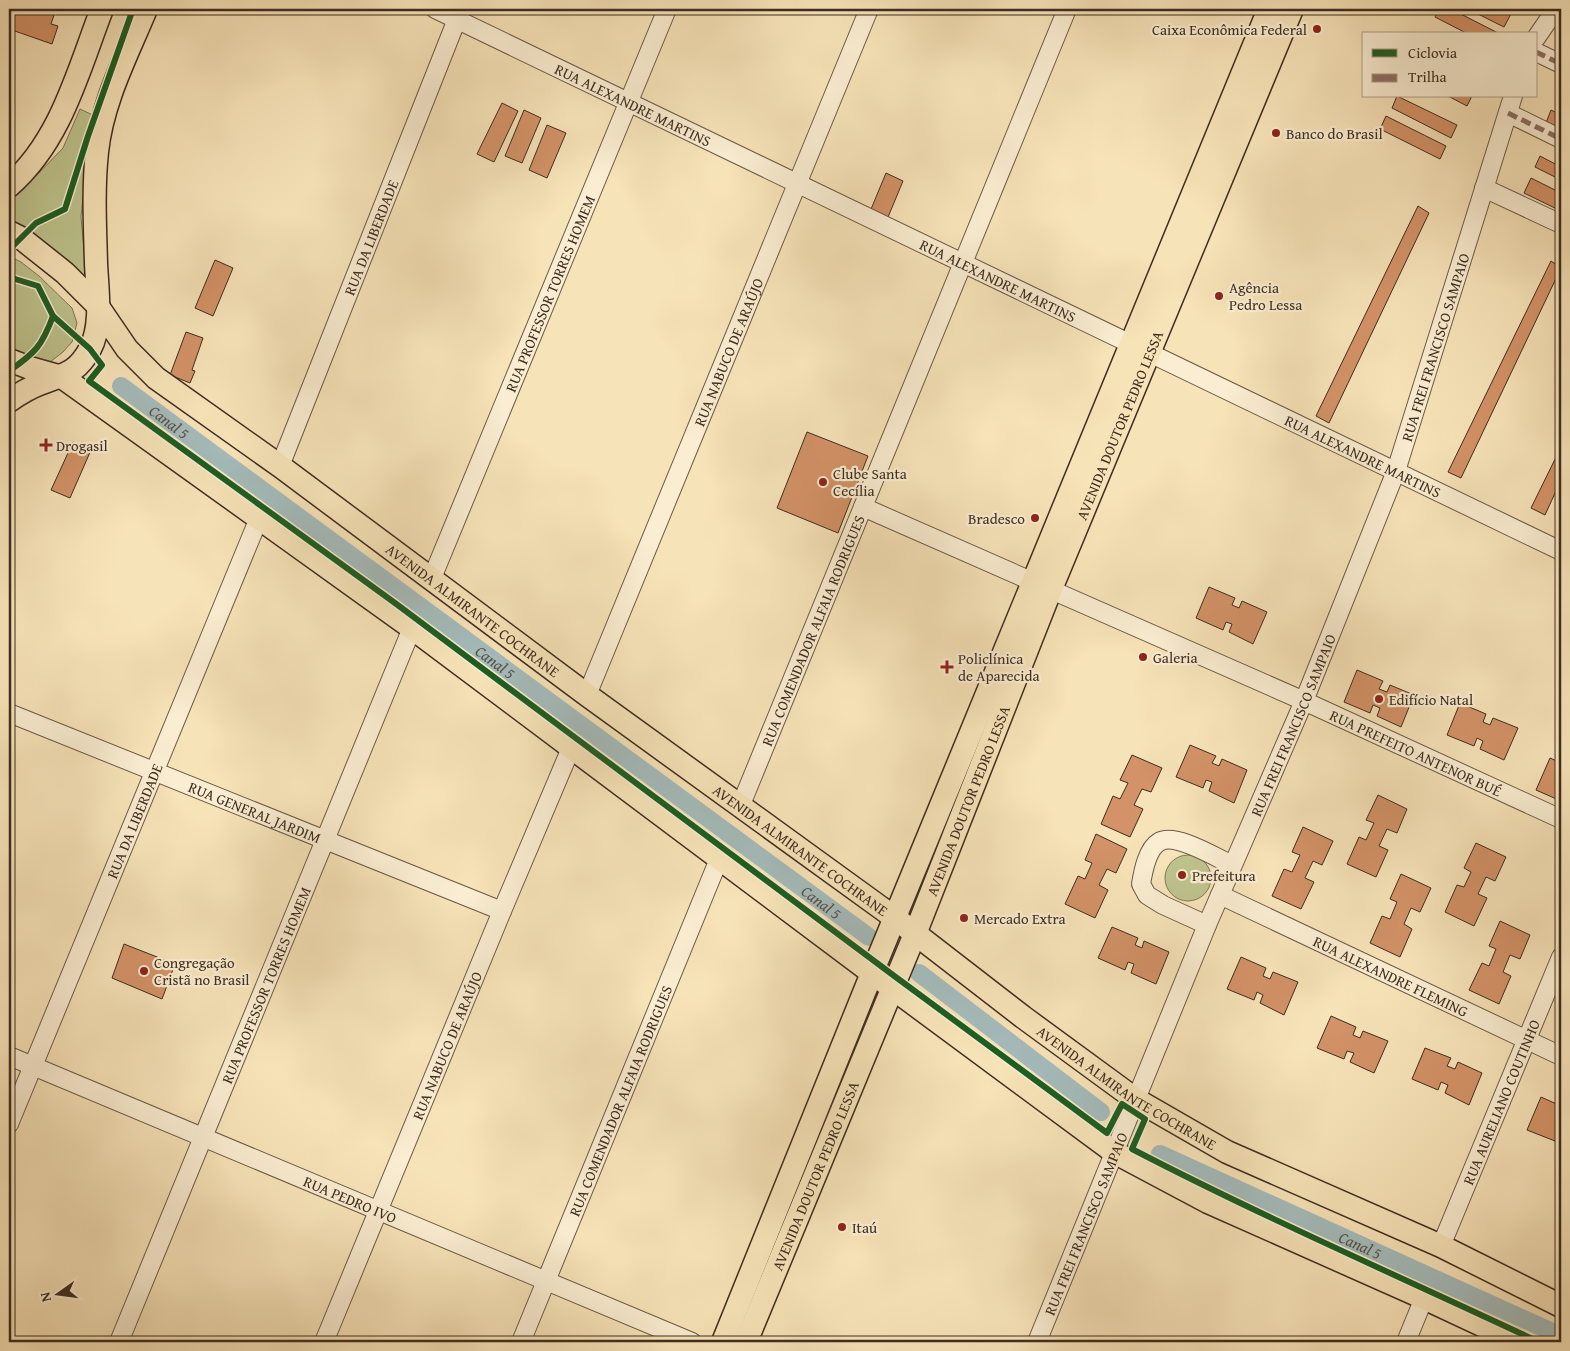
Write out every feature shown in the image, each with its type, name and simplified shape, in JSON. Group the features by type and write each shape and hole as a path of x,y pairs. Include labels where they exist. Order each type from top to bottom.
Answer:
{"main road":[{"path":"9,186 38,156 61,117 102,9"},
{"path":"9,401 42,383 62,377 77,367 90,349 95,337 98,305 95,192 97,151 104,114 146,9"},
{"name":"AVENIDA DOUTOR PEDRO LESSA","path":"1141,348 1269,9"},
{"name":"AVENIDA DOUTOR PEDRO LESSA","path":"723,1342 895,918 1042,585 1141,348 1292,9"},
{"name":"AVENIDA ALMIRANTE COCHRANE","path":"9,232 36,248 98,305 127,350 156,378 280,466 432,578 586,695 895,918 1133,1105 1227,1152 1441,1246 1561,1306"},
{"path":"9,360 62,377 412,628 892,988 1115,1149 1208,1202 1518,1342"},
{"name":"AVENIDA DOUTOR PEDRO LESSA","path":"746,1342 915,934 1042,585"}],"street":[{"name":"RUA ALEXANDRE MARTINS","path":"435,9 459,14 628,102 1561,551"},
{"name":"RUA PROFESSOR TORRES HOMEM","path":"432,578 667,9"},
{"name":"RUA NABUCO DE ARAÚJO","path":"586,695 869,9"},
{"name":"RUA COMENDADOR ALFAIA RODRIGUES","path":"740,807 1067,9"},
{"path":"1538,35 1556,9"},
{"name":"RUA DA LIBERDADE","path":"280,466 459,14"},
{"path":"1538,53 1561,64"},
{"name":"RUA FREI FRANCISCO SAMPAIO","path":"1037,1342 1207,925 1304,700 1396,471 1512,98"},
{"path":"1508,113 1561,139"},
{"path":"1484,188 1561,224"},
{"name":"RUA PREFEITO ANTENOR BUÉ","path":"863,507 1304,700 1561,819"},
{"name":"RUA DA LIBERDADE","path":"9,1124 259,518"},
{"name":"RUA PROFESSOR TORRES HOMEM","path":"119,1342 412,628"},
{"name":"RUA GENERAL JARDIM","path":"9,713 502,911"},
{"name":"RUA NABUCO DE ARAÚJO","path":"324,1342 571,748"},
{"path":"1207,925 1163,905 1147,895 1141,884 1147,860 1159,842 1172,839 1188,844 1232,865"},
{"name":"RUA COMENDADOR ALFAIA RODRIGUES","path":"520,1342 719,859"},
{"name":"RUA ALEXANDRE FLEMING","path":"1220,894 1561,1056"},
{"name":"RUA AURELIANO COUTINHO","path":"1441,1246 1561,957"},
{"name":"RUA PEDRO IVO","path":"9,1056 692,1342"},
{"path":"1406,1342 1424,1298"}],"green space":[{"path":"80,109 99,118 86,169 81,217 87,283 9,225 9,200 63,148"},
{"path":"9,256 21,262 39,276 72,308 77,323 72,342 50,362 9,353"},
{"path":"1183,855 1193,855 1207,865 1211,878 1207,891 1201,897 1193,901 1183,901 1169,891 1165,883 1165,873 1175,859"}],"building":[{"path":"9,9 56,9 51,24 58,26 52,44 9,29"},
{"path":"1439,9 1451,9 1496,32 1464,32 1435,17"},
{"path":"1468,9 1499,9 1511,14 1504,27"},
{"path":"1396,98 1401,98 1457,125 1451,138 1392,108"},
{"path":"1452,98 1471,98 1467,106"},
{"path":"502,103 518,111 494,162 477,154"},
{"path":"524,110 541,118 522,163 505,156"},
{"path":"1551,110 1561,115 1561,130 1546,123"},
{"path":"1386,116 1446,146 1440,159 1380,129"},
{"path":"547,125 566,133 547,178 529,170"},
{"path":"1540,156 1561,167 1561,180 1535,167"},
{"path":"886,173 903,181 886,222 869,214"},
{"path":"1531,178 1561,193 1561,211 1524,193"},
{"path":"1418,206 1429,213 1329,423 1316,416"},
{"path":"215,260 233,268 213,316 195,308"},
{"path":"1551,261 1561,268 1461,478 1448,472"},
{"path":"186,332 203,338 192,370 195,371 190,383 170,375"},
{"name":"Clube Santa Cecília","path":"807,432 868,456 838,533 777,508"},
{"path":"73,442 91,450 70,498 51,490"},
{"path":"1561,447 1561,480 1545,515 1531,508"},
{"path":"1209,587 1235,598 1232,605 1239,608 1242,601 1267,612 1253,644 1229,632 1232,624 1226,622 1223,630 1196,618"},
{"name":"Edifício Natal","path":"1357,670 1383,681 1379,689 1387,692 1390,685 1414,695 1401,727 1377,716 1380,708 1373,705 1370,713 1344,702"},
{"path":"1460,703 1486,714 1483,722 1490,725 1493,718 1518,728 1504,760 1480,749 1483,741 1477,738 1474,746 1447,735"},
{"path":"1190,745 1216,756 1212,763 1219,766 1222,759 1247,770 1234,803 1209,791 1212,782 1206,780 1203,788 1176,777"},
{"path":"1132,755 1162,768 1151,792 1142,789 1134,805 1143,809 1130,837 1101,824 1113,796 1120,799 1128,783 1120,780"},
{"path":"1550,758 1561,763 1561,801 1536,790"},
{"path":"1378,795 1407,809 1397,833 1387,829 1379,846 1388,850 1376,877 1347,864 1359,837 1366,840 1374,823 1366,820"},
{"path":"1303,827 1333,841 1322,865 1313,861 1305,878 1314,882 1301,909 1272,896 1284,869 1292,872 1300,855 1292,852"},
{"path":"1096,834 1127,849 1116,873 1107,869 1099,885 1108,890 1095,918 1065,904 1078,876 1085,879 1092,863 1085,860"},
{"path":"1476,843 1506,857 1495,881 1486,877 1478,894 1487,898 1474,926 1445,912 1457,885 1464,887 1471,872 1464,868"},
{"path":"1401,874 1431,888 1420,912 1411,908 1404,924 1412,929 1400,957 1370,943 1382,916 1390,919 1397,902 1390,899"},
{"path":"1500,921 1530,935 1520,959 1510,955 1503,972 1511,976 1499,1004 1469,990 1482,963 1489,966 1496,949 1489,946"},
{"path":"1112,927 1138,938 1135,945 1142,948 1144,941 1169,952 1156,984 1131,973 1134,964 1128,962 1125,970 1098,958"},
{"name":"Congregação Cristã no Brasil","path":"124,944 175,964 162,999 112,978"},
{"path":"1241,957 1266,968 1263,976 1270,979 1273,972 1298,982 1284,1015 1260,1003 1263,995 1257,992 1254,1000 1227,989"},
{"path":"1331,1016 1356,1027 1353,1035 1360,1038 1363,1031 1388,1041 1374,1073 1350,1062 1354,1053 1347,1051 1344,1059 1317,1048"},
{"path":"1425,1048 1451,1058 1447,1066 1455,1069 1458,1062 1482,1073 1469,1105 1445,1093 1448,1085 1441,1082 1438,1090 1412,1079"},
{"path":"1541,1097 1561,1106 1561,1134 1558,1133 1555,1141 1527,1130"}],"waterway":[{"name":"Canal 5","path":"121,386 869,937"},
{"name":"Canal 5","path":"919,973 1101,1112"},
{"name":"Canal 5","path":"1160,1154 1561,1336"}],"marked path":[{"path":"1538,53 1561,64"},
{"path":"1508,113 1561,139"}],"cycle path":[{"path":"9,250 36,223 65,209 88,136 133,9"},
{"path":"9,275 15,279 38,286 53,316 37,348 9,371"},
{"path":"53,316 90,349 102,365 89,381 395,603 1107,1133 1122,1104 1145,1119 1132,1149 1283,1224 1539,1342"}],"place":[{"name":"Caixa Econômica Federal","path":"1317,29"},
{"name":"Banco do Brasil","path":"1276,133"},
{"name":"Agência Pedro Lessa","path":"1219,296"},
{"name":"Drogasil","path":"46,445"},
{"name":"Clube Santa Cecília","path":"823,482"},
{"name":"Bradesco","path":"1035,518"},
{"name":"Galeria","path":"1143,657"},
{"name":"Policlínica de Aparecida","path":"947,667"},
{"name":"Edifício Natal","path":"1379,699"},
{"name":"Prefeitura","path":"1182,875"},
{"name":"Mercado Extra","path":"964,918"},
{"name":"Congregação Cristã no Brasil","path":"144,971"},
{"name":"Itaú","path":"842,1227"}]}
